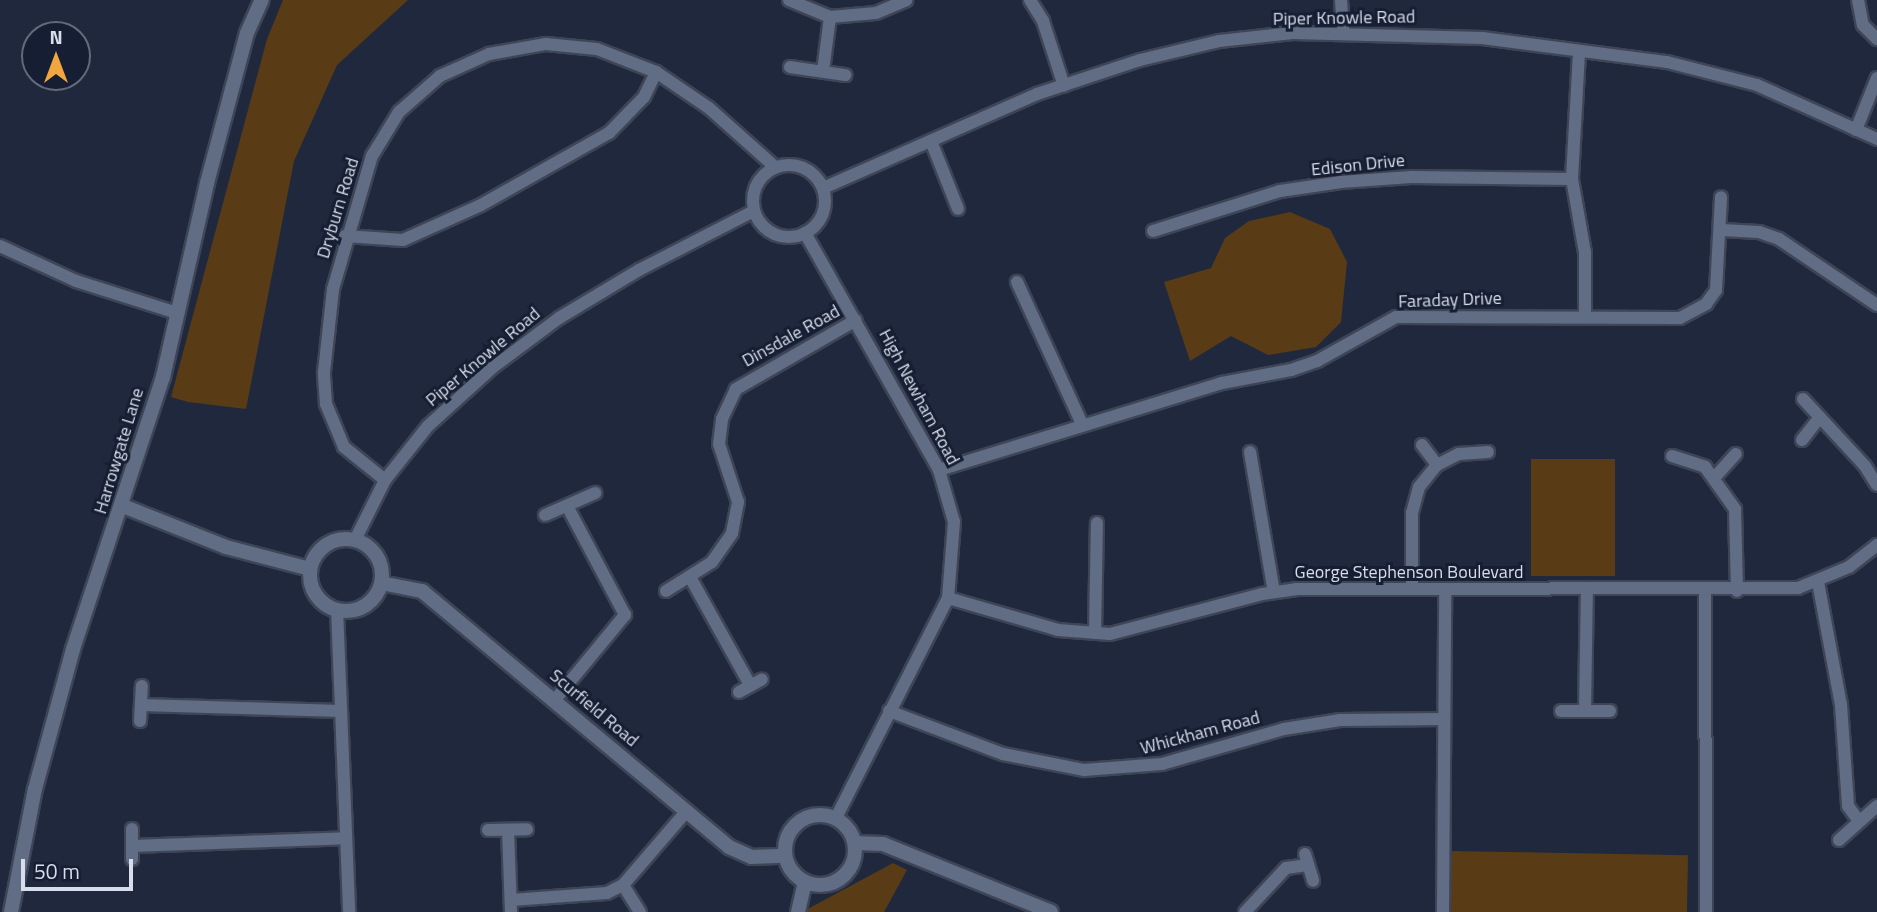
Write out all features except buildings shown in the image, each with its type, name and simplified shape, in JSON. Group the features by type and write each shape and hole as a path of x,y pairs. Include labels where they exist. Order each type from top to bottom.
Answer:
{"street":[{"name":"Harrowgate Lane","path":"11,912 35,789 73,649 123,506 177,313 247,33 262,0"},
{"path":"789,0 830,17 876,13 906,0"},
{"path":"1030,0 1043,21 1065,86"},
{"path":"1341,0 1343,31"},
{"path":"1858,0 1863,25 1877,39"},
{"path":"823,71 830,17"},
{"name":"Piper Knowle Road","path":"823,188 1065,86 1140,60 1219,41 1343,31 1482,38 1718,72 1877,139"},
{"name":"Dryburn Road","path":"385,480 344,447 326,404 324,372 333,289 345,236 372,156 399,112 440,76 489,54 546,44 597,49 656,72 709,108 775,167"},
{"path":"1579,53 1572,178 1585,253 1585,315"},
{"path":"790,67 845,75"},
{"path":"345,236 402,240 481,205 609,133 644,97 656,72"},
{"path":"1856,130 1877,78"},
{"path":"931,141 958,209"},
{"path":"775,167 805,168 823,188 823,212 805,233 776,234 754,211 755,187 775,167"},
{"name":"Edison Drive","path":"1153,231 1280,191 1341,182 1410,177 1572,178"},
{"name":"Faraday Drive","path":"939,470 1222,383 1304,365 1396,317 1585,315 1680,318 1706,304 1716,290 1721,197"},
{"name":"Piper Knowle Road","path":"355,540 385,480 428,426 529,338 639,270 754,211"},
{"path":"1721,230 1759,232 1779,239 1877,305"},
{"name":"High Newham Road","path":"805,233 939,470 954,522 948,598 836,818"},
{"path":"0,247 76,281 177,313"},
{"path":"1017,282 1082,424"},
{"name":"Dinsdale Road","path":"666,591 691,577 725,549 737,517 738,502 719,444 722,419 736,389 856,320"},
{"path":"1803,399 1877,485"},
{"path":"1802,440 1820,418"},
{"path":"1422,445 1437,465"},
{"path":"1250,452 1274,592"},
{"path":"1412,589 1412,513 1419,487 1437,465 1459,454 1488,452"},
{"path":"1715,477 1736,454"},
{"path":"1672,456 1689,459 1715,477 1735,509 1737,591"},
{"path":"545,515 595,493"},
{"path":"123,506 226,547 310,569"},
{"path":"554,701 625,615 567,506"},
{"path":"1095,633 1097,523"},
{"path":"355,540 377,556 381,583 365,605 337,609 316,594 310,569 321,548 331,541 355,540"},
{"name":"George Stephenson Boulevard","path":"948,598 1058,630 1128,632 1274,592 1412,589 1737,591 1798,588 1849,567 1877,545"},
{"path":"691,577 750,685"},
{"path":"1818,582 1841,705 1848,806 1859,821"},
{"name":"Scurfield Road","path":"381,583 422,591 729,847 751,857 784,856"},
{"path":"1443,912 1445,589"},
{"path":"1586,711 1587,589"},
{"path":"1704,591 1706,912"},
{"path":"337,609 349,912"},
{"path":"140,721 142,686"},
{"path":"141,705 341,711"},
{"name":"Whickham Road","path":"889,710 1003,754 1084,770 1162,764 1273,732 1329,722 1444,719"},
{"path":"1561,711 1610,711"},
{"path":"1839,840 1877,806"},
{"path":"508,830 511,906 582,896 623,885 685,813"},
{"path":"821,814 836,818 855,843 854,861 841,880 805,882 784,856 795,825 821,814"},
{"path":"132,829 132,853 346,838"},
{"path":"488,831 527,829"},
{"path":"855,843 883,844 1051,912"},
{"path":"1245,912 1286,868 1307,860 1313,881"},
{"path":"798,912 805,882"},
{"path":"623,885 640,912"}],"shaded area":[{"path":"283,0 408,0 337,65 294,161 246,409 188,402 171,397 267,39"},
{"path":"1290,212 1330,229 1347,262 1341,322 1316,347 1268,355 1231,336 1190,361 1164,282 1211,268 1225,238 1249,221"},
{"path":"1531,459 1615,459 1615,576 1531,576"},
{"path":"1450,851 1688,855 1687,912 1449,912"},
{"path":"893,863 907,870 884,912 802,912"}]}
